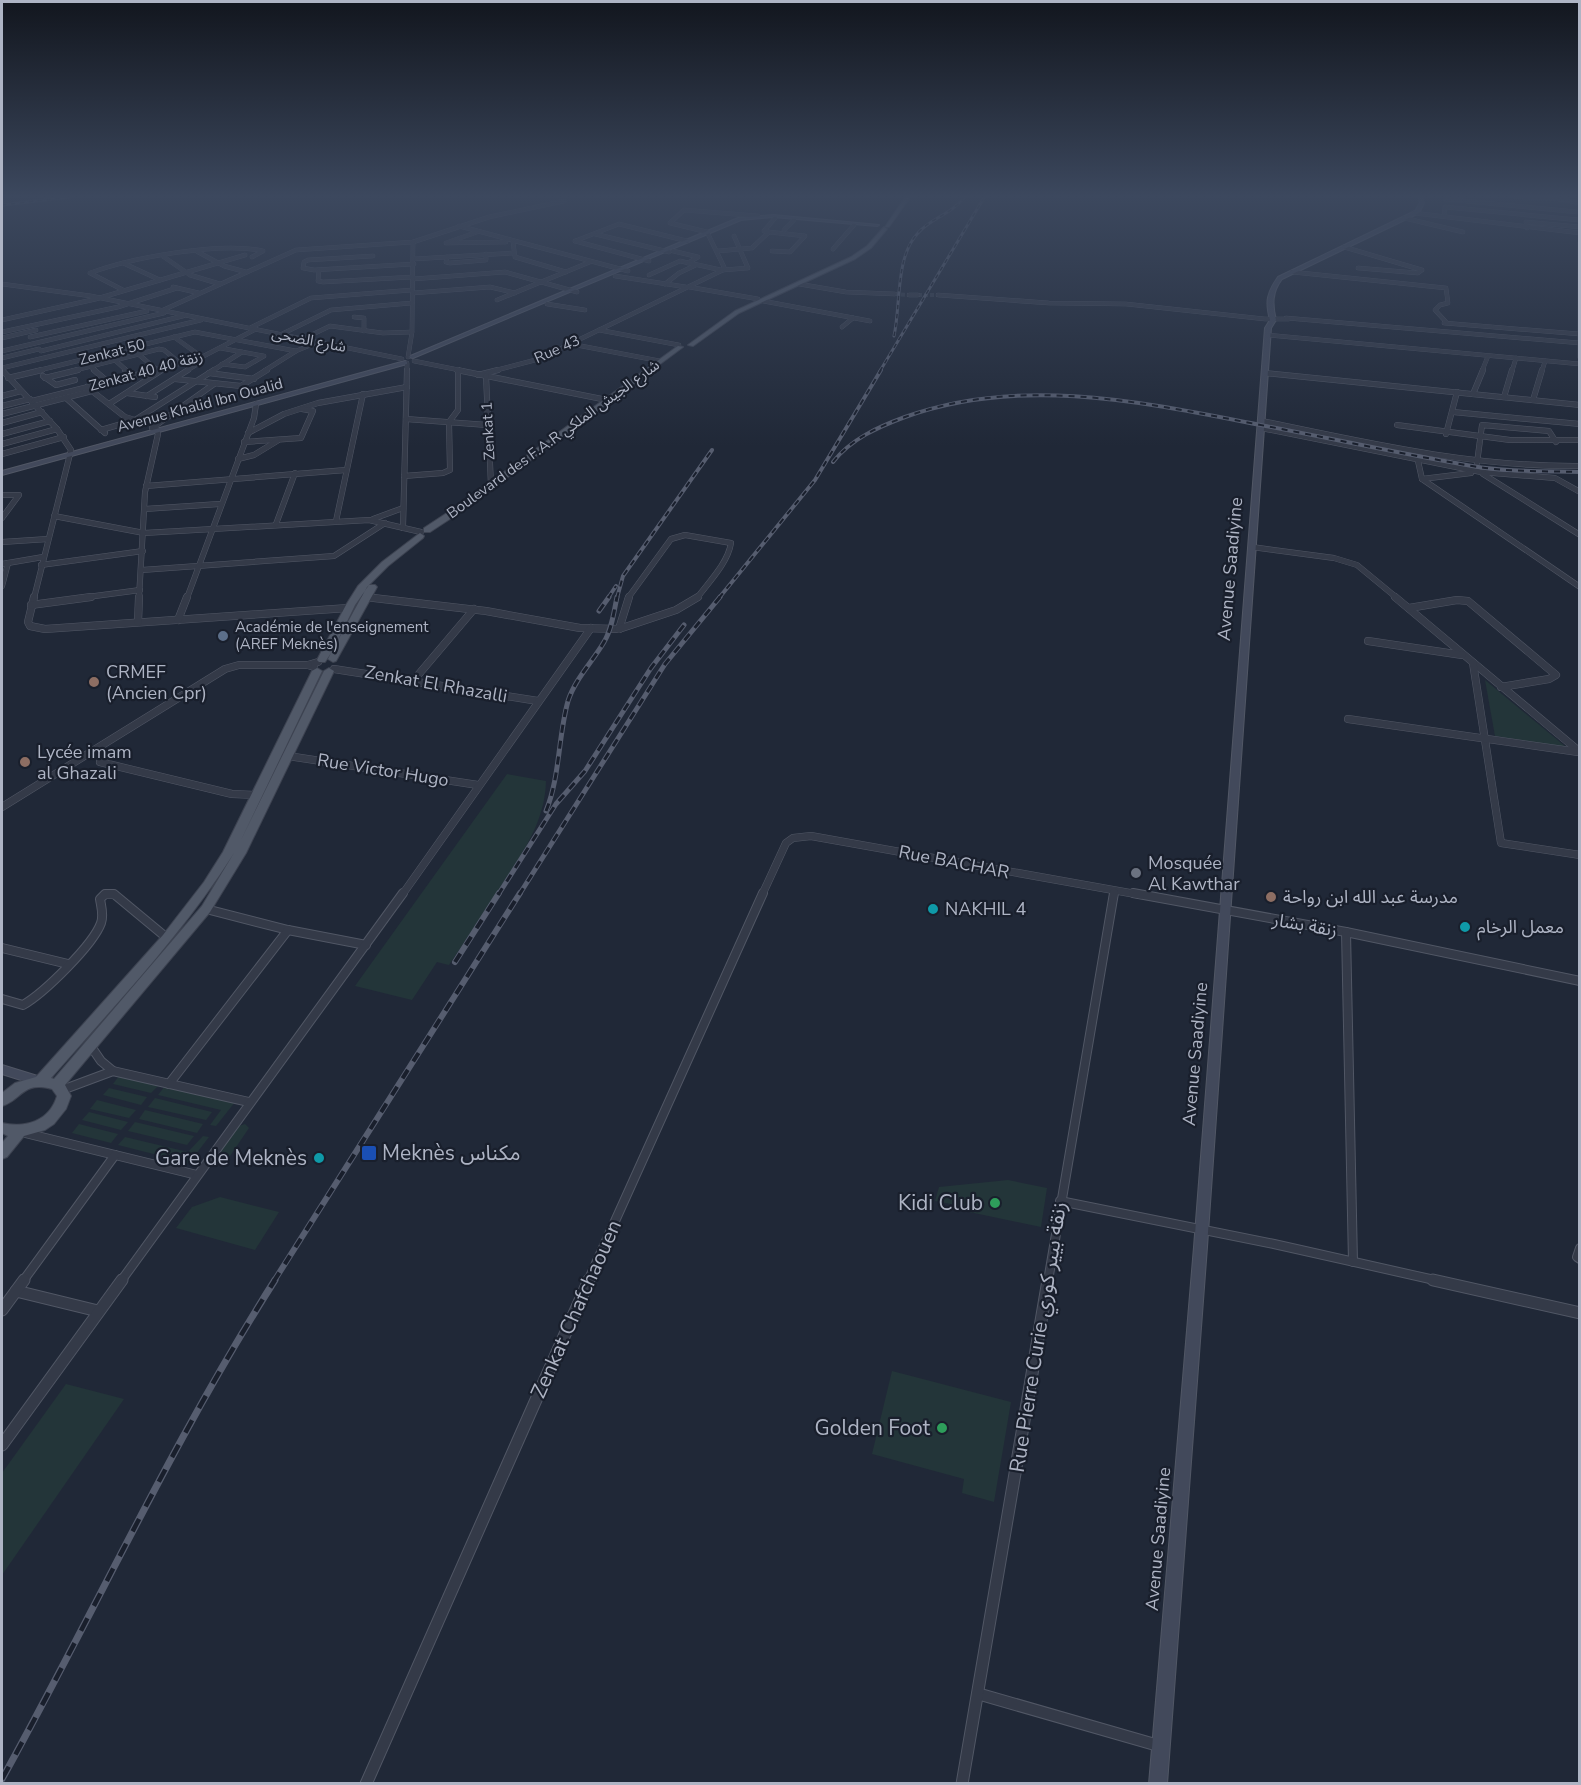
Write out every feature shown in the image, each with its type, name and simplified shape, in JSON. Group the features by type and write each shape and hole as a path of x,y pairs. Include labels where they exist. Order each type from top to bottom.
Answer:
{"main road":[{"name":"Avenue Khalid Ibn Oualid","path":"155,429 256,404 408,360 602,279"},
{"name":"Avenue Khalid Ibn Oualid","path":"574,291 606,279"},
{"name":"Boulevard des F.A.R شارع الجيش الملكي","path":"2,1101 19,1087 40,1082 167,938 208,885 229,852 322,666 348,608 372,576 660,361 710,327 802,279"},
{"name":"Boulevard des F.A.R شارع الجيش الملكي","path":"760,300 809,279"},
{"name":"Avenue Saadiyine","path":"1158,1784 1227,911 1239,704 1270,308 1272,289 1278,279"},
{"name":"Avenue Khalid Ibn Oualid","path":"2,472 408,360 549,302"},
{"name":"Boulevard des F.A.R شارع الجيش الملكي","path":"2,1128 31,1130 51,1119 63,1104 60,1088 90,1045 206,909 240,854 288,756 322,666 365,597 382,576 427,534 684,345"},
{"path":"411,348 434,349"},
{"path":"2,1070 60,1088"},
{"name":"Boulevard des F.A.R شارع الجيش الملكي","path":"2,1152 20,1131"}],"street":[{"path":"102,279 123,290"},
{"path":"205,279 220,284"},
{"path":"160,311 232,279"},
{"path":"318,279 323,282 384,279"},
{"path":"403,528 413,279"},
{"path":"530,279 574,291"},
{"path":"497,300 548,279"},
{"path":"638,279 870,321"},
{"path":"664,284 670,279"},
{"name":"Rue 43","path":"478,375 533,361 703,279"},
{"path":"1363,279 1447,288 1448,303 1440,305 1435,310 1446,322 1579,334"},
{"path":"3,320 96,299 160,280 177,288 200,293"},
{"name":"شارع الضحى","path":"2,284 116,302 607,400"},
{"path":"799,284 854,293 895,294"},
{"path":"1579,284 1580,358"},
{"path":"249,328 311,298 486,287 515,293"},
{"path":"2,332 126,304 177,288"},
{"path":"909,295 918,295"},
{"path":"938,296 1049,303 1126,304 1243,315 1269,322 1488,356 1580,364"},
{"path":"2,327 116,302"},
{"path":"549,302 585,310"},
{"path":"281,334 331,310 412,303"},
{"path":"2,338 140,307"},
{"path":"54,308 74,327 102,344"},
{"path":"27,337 152,309"},
{"path":"119,312 131,321"},
{"path":"2,351 168,312"},
{"path":"2,358 185,316"},
{"path":"354,317 364,318 364,330"},
{"path":"842,327 853,318"},
{"path":"1269,322 1289,319 1579,345"},
{"path":"3,320 14,324 47,357"},
{"path":"204,320 2,369 64,437 71,452 28,622 36,628 348,608"},
{"path":"1444,331 1446,322"},
{"path":"303,339 330,326 383,333 412,332"},
{"path":"1366,326 1444,331 1579,345"},
{"name":"Zenkat 40 زنقة 40","path":"32,402 193,360 256,329"},
{"path":"599,330 684,345"},
{"name":"Zenkat 50","path":"2,381 195,332 296,351"},
{"path":"174,337 202,357"},
{"path":"120,340 156,369"},
{"path":"175,379 239,387 296,351 318,342"},
{"path":"571,344 660,361"},
{"path":"220,348 264,356 245,367 222,364"},
{"path":"45,378 159,349 167,352 180,363"},
{"path":"66,398 103,432 132,421 242,352"},
{"path":"1473,394 1488,356"},
{"path":"1504,397 1516,358"},
{"path":"115,360 132,376"},
{"path":"147,396 199,363 193,360"},
{"path":"1533,400 1545,361"},
{"path":"90,366 108,382"},
{"path":"109,404 158,374 163,368"},
{"path":"404,476 449,471 449,422 458,410 458,370"},
{"path":"37,371 56,385 76,381 66,372"},
{"path":"209,373 254,379"},
{"path":"1265,373 1580,405"},
{"name":"Zenkat 1","path":"486,376 491,485"},
{"path":"116,380 129,392 155,398"},
{"path":"138,622 146,486 155,429 214,384"},
{"path":"87,387 132,421"},
{"path":"248,433 262,428 289,412 320,402 407,387"},
{"path":"2,396 21,391"},
{"path":"2,406 66,398 92,391"},
{"path":"1446,434 1457,392"},
{"path":"336,521 363,394"},
{"path":"2,414 32,402"},
{"path":"178,620 201,564 219,504 257,411 256,404"},
{"path":"244,442 296,439 303,436 313,411 300,409"},
{"path":"2,423 42,412"},
{"path":"1453,412 1580,424"},
{"path":"406,419 487,425"},
{"path":"3,432 50,421"},
{"path":"1261,422 1418,461 1481,472 1557,479 1580,492"},
{"path":"1261,422 1519,467 1580,465"},
{"path":"1477,461 1482,425 1549,431 1556,442"},
{"path":"1397,426 1480,438 1556,442 1580,440"},
{"path":"2,444 57,429"},
{"path":"2,454 64,437"},
{"path":"20,439 26,448"},
{"path":"238,459 254,456 277,440"},
{"path":"1418,461 1422,479 1580,587"},
{"path":"146,486 346,470"},
{"path":"1422,479 1481,472 1580,535"},
{"path":"276,524 296,473"},
{"path":"2,495 19,495 2,518"},
{"path":"145,509 219,504"},
{"path":"369,520 403,508"},
{"path":"54,516 144,533 369,520 427,534"},
{"path":"142,570 334,556 385,524"},
{"path":"365,597 474,609 591,628 619,629 635,626 696,599 715,574 730,549 731,543 685,535 671,539 629,596 619,629"},
{"path":"2,542 48,539"},
{"path":"1252,547 1350,561 1362,568 1580,752"},
{"path":"41,565 143,551"},
{"path":"2,586 4,563 43,557"},
{"path":"31,605 140,590"},
{"path":"1409,608 1452,601 1468,601 1556,675 1549,679 1501,687"},
{"path":"413,681 474,609"},
{"path":"2,1445 249,1102 366,945 591,628"},
{"path":"1368,641 1463,655"},
{"path":"1473,663 1501,843 1580,855"},
{"name":"Zenkat El Rhazalli","path":"2,807 225,669 239,665 322,666 538,701"},
{"path":"1348,719 1580,752"},
{"name":"Rue Victor Hugo","path":"288,756 478,785"},
{"path":"100,762 232,794 257,795"},
{"name":"Rue BACHAR","path":"793,838 811,836 1114,892"},
{"name":"Zenkat Chafchaouen","path":"366,1784 665,1107 786,843 793,838"},
{"name":"زنقة بشار","path":"1114,892 1346,932 1580,981"},
{"name":"Rue Pierre Curie زنقة بيير كوري","path":"962,1784 1114,892"},
{"path":"2,999 21,1005 30,1003 68,964 100,925 102,919 99,901 105,894 114,894 167,938"},
{"path":"206,909 288,930 366,945"},
{"path":"169,1084 288,930"},
{"path":"1346,932 1353,1262"},
{"path":"2,948 68,964"},
{"path":"90,1045 101,1061 113,1071 249,1102"},
{"path":"60,1088 113,1071"},
{"path":"20,1131 196,1175"},
{"path":"2,1310 115,1155"},
{"path":"1060,1201 1201,1229 1580,1313"},
{"path":"1580,1248 1577,1257 1580,1259"},
{"path":"16,1291 98,1311"},
{"path":"979,1694 1161,1746"}],"shaded area":[{"path":"1485,680 1566,747 1495,736"},
{"path":"507,774 546,781 541,811 523,852 449,965 437,962 412,1000 355,986"},
{"path":"119,1076 158,1086 151,1093 113,1084"},
{"path":"165,1086 235,1102 216,1126 210,1125 221,1110 158,1095"},
{"path":"109,1088 147,1097 141,1105 103,1095"},
{"path":"155,1098 212,1112 206,1120 148,1107"},
{"path":"97,1100 136,1110 129,1118 90,1109"},
{"path":"145,1110 203,1124 197,1133 139,1119"},
{"path":"89,1112 128,1122 121,1130 82,1120"},
{"path":"135,1122 194,1136 187,1145 128,1131"},
{"path":"79,1124 118,1134 111,1143 72,1133"},
{"path":"245,1124 249,1128 226,1162 221,1165 216,1164 215,1159 239,1126"},
{"path":"203,1136 209,1137 189,1163 118,1145 125,1137 188,1152"},
{"name":"Kidi Club","path":"1008,1180 1047,1188 1041,1227 955,1209 956,1205 935,1201 939,1187"},
{"path":"220,1197 279,1212 255,1250 176,1228 192,1207"},
{"name":"Golden Foot","path":"892,1371 1011,1402 994,1502 962,1493 964,1479 872,1454"},
{"path":"66,1384 124,1399 2,1575 2,1473"}],"tunnel":[{"path":"895,294 909,295"},
{"path":"918,295 938,295"}],"railway":[{"path":"894,336 900,279"},
{"path":"880,371 935,279"},
{"path":"719,598 815,480 881,370"},
{"path":"833,462 848,447 866,435 905,417 947,405 989,398 1032,395 1075,396 1160,406 1485,468 1580,472"},
{"path":"617,598 623,576 712,450"},
{"path":"608,598 616,586"},
{"path":"599,611 609,597"},
{"path":"546,811 554,785 568,701 584,670 607,637 617,597"},
{"path":"519,895 665,664 720,597"},
{"path":"498,895 556,804 585,771 651,668 684,625"},
{"path":"455,962 499,893"},
{"path":"274,1281 520,893"},
{"path":"2,1779 168,1464 275,1280"}],"place":[{"name":"Académie de l'enseignement (AREF Meknès)","path":"223,636"},
{"name":"CRMEF (Ancien Cpr)","path":"94,682"},
{"name":"Lycée imam al Ghazali","path":"25,762"},
{"name":"Mosquée Al Kawthar","path":"1136,873"},
{"name":"مدرسة عبد الله ابن رواحة","path":"1271,897"},
{"name":"NAKHIL 4","path":"933,909"},
{"name":"معمل الرخام","path":"1465,927"},
{"name":"Meknès مكناس","path":"369,1153"},
{"name":"Gare de Meknès","path":"319,1158"},
{"name":"Kidi Club","path":"995,1203"},
{"name":"Golden Foot","path":"942,1428"}]}
